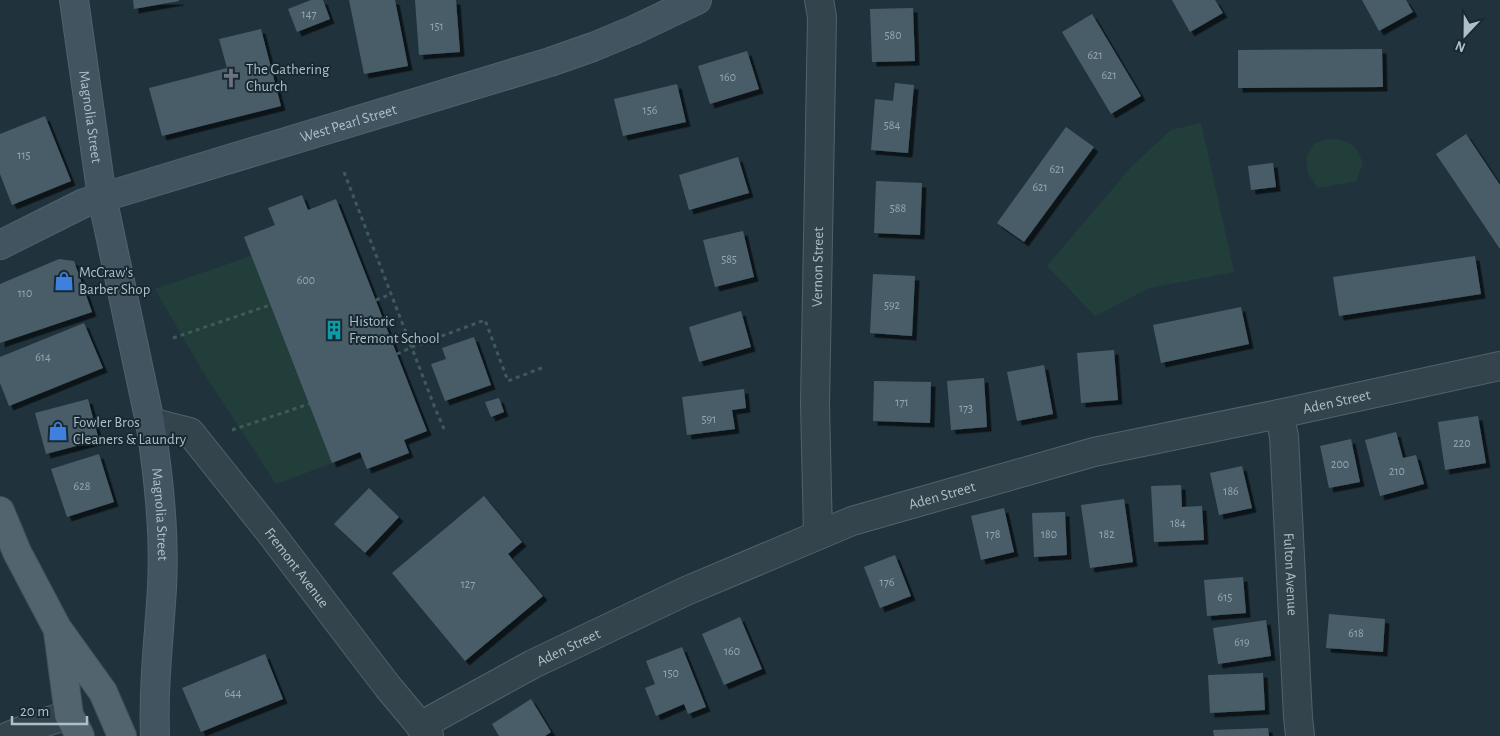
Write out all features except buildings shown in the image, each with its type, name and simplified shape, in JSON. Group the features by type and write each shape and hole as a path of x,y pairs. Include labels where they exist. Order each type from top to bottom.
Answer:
{"main road":[{"path":"0,511 18,552 57,628 103,692 122,736"},
{"path":"57,628 75,725"}],"street":[{"name":"Magnolia Street","path":"74,0 102,197 156,457 162,514 162,587 154,685 155,736"},
{"name":"West Pearl Street","path":"0,245 84,203 550,62 634,30 697,0"},
{"name":"Vernon Street","path":"818,535 815,404 822,17 819,0"},
{"name":"Aden Street","path":"425,731 533,664 686,591 852,521 1094,452 1500,366"},
{"name":"Fulton Avenue","path":"1279,414 1284,436 1300,736"},
{"name":"Fremont Avenue","path":"150,422 190,432 275,539 388,688 425,731"},
{"path":"10,736 39,724 75,725"}],"path":[{"path":"344,172 444,428"},
{"path":"376,300 391,294"},
{"path":"174,338 270,305"},
{"path":"397,354 485,320 508,381 544,367"},
{"path":"232,430 309,404"}],"green space":[{"path":"1201,123 1234,272 1149,288 1095,316 1047,266 1133,165 1171,130"},
{"path":"1327,139 1346,142 1357,151 1363,163 1356,181 1318,188 1308,173 1306,157 1314,144"},
{"path":"251,256 332,463 276,484 202,370 155,289"}],"place":[{"name":"The Gathering Church","path":"231,78"},
{"name":"McCraw's Barber Shop","path":"64,281"},
{"name":"Historic Fremont School","path":"334,330"},
{"name":"Fowler Bros Cleaners & Laundry","path":"58,431"}]}
